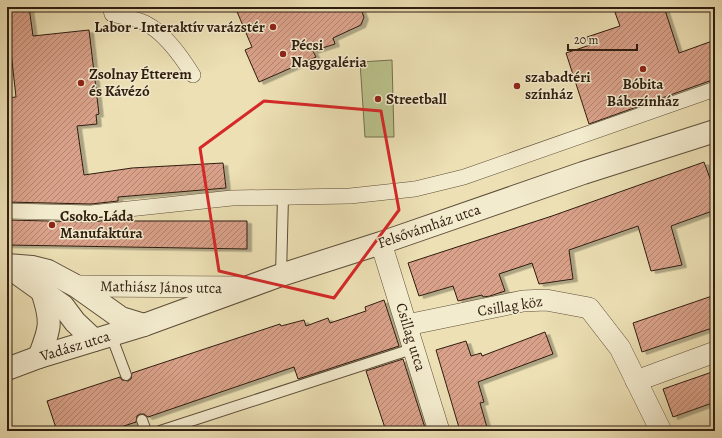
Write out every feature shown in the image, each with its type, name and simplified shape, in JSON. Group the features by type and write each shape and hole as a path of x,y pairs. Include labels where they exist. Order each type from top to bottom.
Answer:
{"street":[{"path":"110,7 112,14 144,23 162,35 183,60 193,75"},
{"path":"7,211 91,213 232,198 358,196 415,189 464,177 715,88"},
{"name":"Felsővámház utca","path":"144,325 281,274 381,243 583,173 715,131"},
{"name":"Csillag utca","path":"381,243 415,348 439,431"},
{"name":"Mathiász János utca","path":"7,265 48,270 76,286 121,318 144,325"},
{"name":"Mathiász János utca","path":"7,265 63,306 75,322 102,337"},
{"name":"Mathiász János utca","path":"76,286 246,287"},
{"path":"40,357 49,332 49,311 42,291"},
{"name":"Csillag köz","path":"407,325 523,302 546,300 589,308 620,348 661,431"},
{"name":"Vadász utca","path":"7,369 102,337 144,325"},
{"path":"636,381 715,352"}],"lane":[{"path":"281,274 284,197"},
{"path":"102,337 126,375"},
{"path":"160,431 415,348"},
{"path":"142,420 146,431"}],"highlighted area":[{"path":"264,101 381,111 399,210 334,298 219,271 200,148"}],"green space":[{"name":"Streetball","path":"392,60 394,137 365,137 360,62"}],"building":[{"path":"7,7 29,7 33,36 89,30 99,114 96,115 97,124 77,126 84,175 132,168 223,163 226,188 118,197 118,201 91,204 7,202 7,98 16,97 9,34 7,34"},
{"name":"Labor - Interaktív varázstér","path":"235,7 360,7 364,17 361,25 333,38 335,44 313,51 316,57 259,82 245,50 252,47"},
{"name":"Bóbita Bábszínház","path":"613,7 664,7 679,53 715,40 715,79 589,124 566,53 590,45 587,37 620,26"},
{"path":"704,162 715,192 715,210 671,226 682,265 651,271 638,226 569,250 573,279 539,284 532,263 499,274 505,291 490,296 483,297 482,295 458,301 453,286 419,296 408,263 552,216"},
{"path":"119,219 119,221 247,221 247,249 7,245 7,220 91,222"},
{"path":"715,295 715,327 642,352 633,323"},
{"path":"384,300 399,346 298,379 294,367 148,417 144,414 140,414 137,416 136,422 109,431 57,431 47,401 120,377 122,380 128,381 131,379 132,373 280,324 281,326 304,320 306,326 328,318 330,323 366,311 365,307"},
{"path":"545,332 553,354 478,382 484,402 480,403 488,431 460,431 436,350 466,341 471,356 481,353 482,356"},
{"path":"403,359 426,431 386,431 366,371"},
{"path":"715,371 715,402 673,417 663,389"}],"place":[{"name":"Labor - Interaktív varázstér","path":"273,27"},
{"name":"Pécsi Nagygaléria","path":"283,54"},
{"name":"Bóbita Bábszínház","path":"643,69"},
{"name":"Zsolnay Étterem és Kávézó","path":"81,83"},
{"name":"szabadtéri színház","path":"517,86"},
{"name":"Streetball","path":"378,99"},
{"name":"Csoko-Láda Manufaktúra","path":"52,225"}]}
